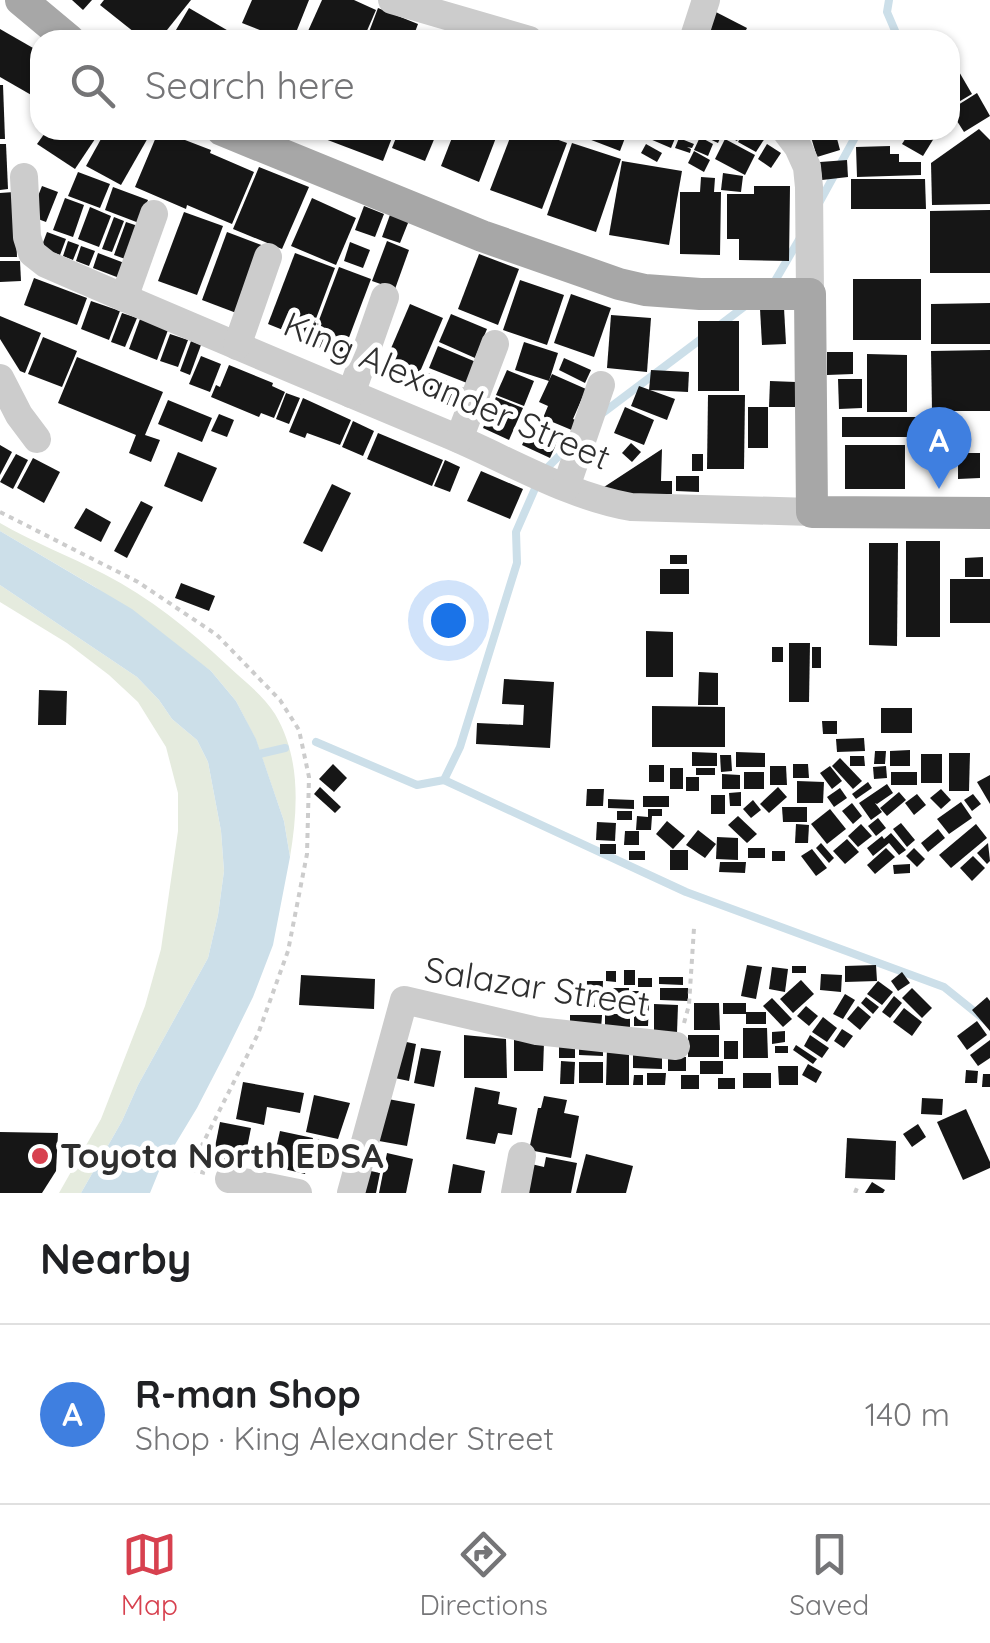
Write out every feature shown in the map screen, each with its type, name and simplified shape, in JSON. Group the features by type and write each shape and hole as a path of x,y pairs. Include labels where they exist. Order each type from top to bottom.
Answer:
{"main road":[{"path":"21,0 57,30"},
{"path":"247,140 482,236 619,284 700,294 810,294 812,512"},
{"name":"King Alexander Street","path":"812,512 990,512"}],"street":[{"path":"392,0 443,8 502,30"},
{"path":"696,30 706,0"},
{"path":"793,140 806,167 809,187 810,294"},
{"name":"King Alexander Street","path":"24,176 27,237 32,253 46,264 124,298 612,504 812,512"},
{"path":"124,298 154,214"},
{"path":"237,346 268,257"},
{"path":"351,394 384,297"},
{"path":"459,439 494,344"},
{"path":"0,378 18,414 37,439"},
{"path":"578,491 601,385"},
{"name":"Salazar Street","path":"351,1193 404,1000 537,1031 676,1046"},
{"path":"515,1193 522,1156"},
{"path":"229,1179 298,1193"}],"path":[{"path":"0,512 138,582 217,635 280,700 299,730 309,777 306,854 288,951 258,1034 190,1170 229,1179"},
{"path":"676,1046 690,1004 694,928"}],"shaded area":[{"path":"0,523 121,583 153,604 265,700 283,731 293,766 296,802 290,857 284,821 256,740 236,701 211,671 95,587 0,531"},
{"path":"0,585 137,677 172,719 197,740 208,762 221,831 224,871 208,958 81,1193 59,1193 101,1119 145,1006 161,949 178,831 178,793 166,747 138,702 67,643 0,602"}],"water":[{"path":"0,531 132,609 211,671 236,701 256,739 284,821 290,857 273,945 226,1052 150,1193 81,1193 208,958 224,871 208,762 197,740 172,719 137,677 0,585"}],"building":[{"path":"72,0 92,0 83,10"},
{"path":"104,0 191,0 167,30 131,30 100,5"},
{"path":"252,0 309,0 297,30 260,30 242,23"},
{"path":"322,0 354,0 376,10 367,30 308,30"},
{"path":"189,8 227,30 176,30"},
{"path":"378,8 418,24 416,30 370,30"},
{"path":"712,10 747,28 710,30 703,26"},
{"path":"0,29 30,46 30,94 0,77"},
{"path":"960,73 972,94 960,101"},
{"path":"3,85 5,139 0,139"},
{"path":"977,93 990,116 964,132 960,126 960,104"},
{"path":"979,129 990,140 990,204 932,205 931,163"},
{"path":"40,140 94,140 75,169 37,144"},
{"path":"100,140 147,140 121,185 86,166"},
{"path":"155,140 185,140 254,172 232,224 135,187"},
{"path":"328,140 391,140 383,161"},
{"path":"395,140 434,140 425,161 392,148"},
{"path":"451,140 495,140 479,182 441,166"},
{"path":"509,140 567,143 542,209 490,190"},
{"path":"591,140 624,140 620,151"},
{"path":"652,140 674,140 671,148"},
{"path":"678,140 694,144 687,147 690,153 675,148"},
{"path":"699,140 713,144 708,156 694,150"},
{"path":"724,140 755,155 745,175 715,159"},
{"path":"739,140 764,140 756,152"},
{"path":"812,140 837,140 840,150 817,157"},
{"path":"905,140 933,140 923,156 902,144"},
{"path":"572,143 621,159 596,232 547,215"},
{"path":"0,144 6,144 8,189 0,190"},
{"path":"646,144 662,153 657,162 641,153"},
{"path":"767,144 781,153 771,168 758,159"},
{"path":"890,146 890,154 899,154 899,162 921,162 921,175 857,177 856,147"},
{"path":"694,151 710,160 704,172 688,163"},
{"path":"847,160 848,177 822,180 820,162"},
{"path":"622,161 682,171 669,245 609,235"},
{"path":"259,167 309,187 282,249 233,229"},
{"path":"78,172 110,184 100,208 68,196"},
{"path":"723,173 743,176 741,192 721,190"},
{"path":"701,177 715,178 714,192 721,192 720,255 680,254 680,192 700,192"},
{"path":"851,179 925,179 926,209 851,209"},
{"path":"42,186 58,192 46,222 30,216"},
{"path":"754,186 790,186 789,261 739,260 739,239 727,239 727,194 754,194"},
{"path":"113,187 148,200 139,223 105,210"},
{"path":"14,192 17,257 0,257 0,193"},
{"path":"65,198 84,205 73,237 53,230"},
{"path":"312,198 356,218 336,265 291,246"},
{"path":"364,206 384,214 375,237 355,230"},
{"path":"90,207 111,216 99,247 78,239"},
{"path":"990,210 990,273 930,273 930,211"},
{"path":"184,212 223,226 197,295 158,281"},
{"path":"391,212 410,218 400,243 382,237"},
{"path":"114,217 124,221 112,252 102,249"},
{"path":"126,222 141,227 128,260 114,255"},
{"path":"47,232 66,239 60,255 41,248"},
{"path":"227,232 264,246 239,314 202,300"},
{"path":"68,241 79,245 73,260 63,256"},
{"path":"387,241 409,250 395,289 372,281"},
{"path":"350,242 370,250 363,268 344,261"},
{"path":"81,246 95,251 89,266 76,261"},
{"path":"98,253 127,264 122,279 93,268"},
{"path":"295,253 335,268 308,340 268,324"},
{"path":"479,254 519,269 498,325 458,309"},
{"path":"0,261 20,261 21,281 0,282"},
{"path":"339,267 371,279 342,356 310,344"},
{"path":"34,278 87,298 77,325 24,305"},
{"path":"853,279 921,279 921,340 853,340"},
{"path":"520,280 564,295 547,345 503,330"},
{"path":"571,294 611,308 594,357 554,343"},
{"path":"91,301 120,311 109,340 81,329"},
{"path":"990,303 990,344 931,344 931,304"},
{"path":"410,304 443,318 413,388 380,374"},
{"path":"784,308 786,344 762,345 760,309"},
{"path":"122,313 137,318 125,347 111,342"},
{"path":"451,314 487,329 475,358 439,342"},
{"path":"611,315 651,318 647,372 607,368"},
{"path":"0,316 41,333 25,373 0,339"},
{"path":"140,319 168,330 157,360 129,349"},
{"path":"698,321 739,321 739,391 698,391"},
{"path":"170,334 188,340 178,367 160,361"},
{"path":"43,337 77,351 62,387 28,374"},
{"path":"191,341 201,345 190,375 180,371"},
{"path":"524,342 558,353 549,381 515,370"},
{"path":"438,346 476,362 467,383 429,368"},
{"path":"990,350 990,411 932,411 931,351"},
{"path":"827,352 853,352 853,374 827,375"},
{"path":"867,354 907,355 907,412 867,412"},
{"path":"201,356 221,364 210,392 189,384"},
{"path":"77,357 163,392 145,435 160,440 151,462 129,453 136,435 58,403"},
{"path":"564,358 591,370 585,383 559,370"},
{"path":"229,365 285,392 274,418 261,413 259,417 211,397"},
{"path":"507,370 534,381 524,406 496,395"},
{"path":"651,370 689,372 688,392 649,390"},
{"path":"428,373 464,388 455,408 420,393"},
{"path":"552,374 586,389 573,419 578,421 574,431 543,418 548,406 539,402"},
{"path":"838,379 862,379 862,408 839,409"},
{"path":"770,381 796,382 795,407 769,407"},
{"path":"639,386 675,399 667,420 631,406"},
{"path":"286,393 300,398 289,424 276,419"},
{"path":"708,395 745,395 744,469 707,469"},
{"path":"496,397 523,408 509,440 483,428"},
{"path":"303,398 351,420 340,445 307,433 305,438 289,432"},
{"path":"168,400 212,418 202,442 158,424"},
{"path":"625,407 654,420 644,445 614,433"},
{"path":"748,407 768,407 768,448 748,448"},
{"path":"219,414 234,420 227,437 211,431"},
{"path":"842,417 920,417 920,437 842,437"},
{"path":"353,421 374,431 363,456 342,447"},
{"path":"531,426 559,438 550,458 522,445"},
{"path":"378,433 443,460 432,486 367,459"},
{"path":"631,443 641,452 632,462 622,453"},
{"path":"0,445 12,452 0,475"},
{"path":"845,445 905,445 905,489 845,489"},
{"path":"662,449 661,481 672,481 672,494 605,494 604,487"},
{"path":"178,452 217,468 202,502 164,486"},
{"path":"958,453 980,453 980,478 958,479"},
{"path":"16,454 28,460 13,489 0,482"},
{"path":"692,454 703,454 703,471 692,471"},
{"path":"33,458 60,472 44,503 17,488"},
{"path":"445,460 460,467 450,492 434,486"},
{"path":"481,471 523,489 510,519 467,501"},
{"path":"676,476 699,476 699,492 676,491"},
{"path":"332,484 351,493 322,552 303,543"},
{"path":"141,501 153,507 127,558 114,551"},
{"path":"86,508 111,522 101,542 74,528"},
{"path":"906,541 940,541 940,637 906,637"},
{"path":"869,543 898,543 897,646 869,645"},
{"path":"670,555 687,555 687,564 670,564"},
{"path":"983,557 983,577 965,577 965,558"},
{"path":"660,569 689,569 689,594 660,594"},
{"path":"950,579 990,579 990,623 950,623"},
{"path":"181,583 215,596 209,611 175,598"},
{"path":"646,631 673,632 673,677 646,677"},
{"path":"789,643 810,643 809,702 789,702"},
{"path":"772,647 783,647 783,662 772,662"},
{"path":"812,647 821,647 821,668 812,668"},
{"path":"699,672 718,673 718,705 698,705"},
{"path":"504,679 554,682 550,748 476,744 477,723 523,725 524,705 502,704"},
{"path":"39,690 67,691 66,725 38,725"},
{"path":"652,706 725,707 725,747 652,747"},
{"path":"881,708 912,708 912,733 881,733"},
{"path":"822,721 837,721 837,734 823,734"},
{"path":"864,738 865,751 837,752 836,739"},
{"path":"910,750 910,766 890,766 890,751"},
{"path":"875,751 886,751 885,764 874,764"},
{"path":"692,752 717,753 717,766 692,766"},
{"path":"736,752 765,753 765,767 736,767"},
{"path":"949,753 970,753 969,791 949,791"},
{"path":"921,754 942,754 942,783 921,783"},
{"path":"720,755 731,755 732,771 721,772"},
{"path":"850,756 864,756 865,766 850,766"},
{"path":"840,758 862,781 853,789 832,766"},
{"path":"333,764 347,778 334,792 319,779"},
{"path":"793,764 808,764 809,778 793,778"},
{"path":"649,765 664,765 664,782 649,782"},
{"path":"770,766 786,766 787,785 770,785"},
{"path":"830,766 842,781 832,789 820,773"},
{"path":"886,766 887,778 874,779 873,767"},
{"path":"670,768 683,768 683,789 670,789"},
{"path":"696,768 715,768 715,775 696,775"},
{"path":"744,772 764,772 764,789 744,789"},
{"path":"891,772 917,772 917,785 891,785"},
{"path":"722,774 740,775 740,789 722,789"},
{"path":"990,775 990,804 977,782"},
{"path":"686,777 699,777 699,791 686,791"},
{"path":"797,781 824,782 823,803 797,803"},
{"path":"868,782 872,788 856,799 852,794"},
{"path":"887,784 893,793 875,803 882,812 871,820 859,803"},
{"path":"320,787 341,807 335,813 314,794"},
{"path":"778,787 787,797 769,813 760,804"},
{"path":"840,788 847,798 834,807 827,797"},
{"path":"587,789 604,789 603,806 586,806"},
{"path":"941,789 951,800 941,809 930,798"},
{"path":"741,792 741,806 730,806 729,793"},
{"path":"899,792 906,800 887,816 880,808"},
{"path":"917,794 926,805 914,815 905,803"},
{"path":"973,794 981,804 972,811 964,800"},
{"path":"711,795 725,795 725,814 711,814"},
{"path":"643,796 669,796 669,807 643,807"},
{"path":"608,799 634,800 634,809 608,808"},
{"path":"753,800 761,810 751,818 743,809"},
{"path":"961,802 972,818 949,834 937,819"},
{"path":"852,803 862,816 853,824 842,811"},
{"path":"782,807 807,807 807,822 783,822"},
{"path":"648,809 662,809 662,816 652,816 651,830 636,830 637,816 648,817"},
{"path":"830,809 846,829 827,844 811,824"},
{"path":"617,811 632,811 632,820 617,820"},
{"path":"738,816 757,834 747,843 728,825"},
{"path":"878,818 886,828 876,836 868,826"},
{"path":"667,821 685,836 673,849 656,834"},
{"path":"597,822 616,823 615,841 596,840"},
{"path":"901,823 915,840 907,847 893,829"},
{"path":"796,824 809,825 808,843 795,843"},
{"path":"861,824 872,836 858,847 848,836"},
{"path":"976,824 987,838 951,868 939,855"},
{"path":"938,829 945,838 928,852 921,843"},
{"path":"698,830 716,844 705,858 686,845"},
{"path":"625,831 639,831 639,845 624,845"},
{"path":"891,833 906,850 899,855 889,843 873,856 867,848"},
{"path":"717,837 738,838 738,860 716,859"},
{"path":"847,839 859,852 845,864 833,851"},
{"path":"821,843 834,858 829,863 816,848"},
{"path":"988,843 990,861 987,864 977,853"},
{"path":"600,844 616,844 616,854 600,854"},
{"path":"748,848 765,848 765,858 748,858"},
{"path":"886,848 895,857 875,874 867,865"},
{"path":"914,848 925,859 917,867 906,856"},
{"path":"812,849 827,868 816,876 801,856"},
{"path":"670,850 688,850 688,870 670,870"},
{"path":"629,851 645,851 645,860 629,860"},
{"path":"772,851 785,851 785,861 772,861"},
{"path":"973,856 985,868 972,881 960,868"},
{"path":"720,862 746,862 745,873 719,872"},
{"path":"910,864 910,873 894,874 893,865"},
{"path":"747,965 762,967 756,999 741,996"},
{"path":"876,965 877,981 845,982 845,966"},
{"path":"792,966 806,966 806,973 792,973"},
{"path":"772,967 788,969 785,992 769,989"},
{"path":"624,970 635,970 635,985 624,985"},
{"path":"606,971 616,971 616,982 606,981"},
{"path":"902,972 910,983 898,991 891,981"},
{"path":"821,974 842,975 841,992 820,990"},
{"path":"301,975 375,979 374,1009 299,1005"},
{"path":"659,977 683,977 683,985 659,984"},
{"path":"638,978 652,978 652,987 638,987"},
{"path":"801,980 814,994 793,1013 780,999"},
{"path":"587,981 603,981 602,1007 586,1007"},
{"path":"878,981 893,992 882,1005 867,994"},
{"path":"610,988 629,988 629,996 610,996"},
{"path":"660,988 688,988 688,1001 660,1000"},
{"path":"912,988 932,1008 922,1018 902,998"},
{"path":"632,991 648,991 648,997 632,997"},
{"path":"845,994 855,1000 843,1019 833,1014"},
{"path":"894,996 902,1003 890,1018 882,1012"},
{"path":"866,997 879,1007 873,1014 861,1003"},
{"path":"987,997 990,1001 990,1031 972,1010"},
{"path":"772,998 792,1019 783,1027 763,1006"},
{"path":"611,999 630,999 630,1009 610,1009"},
{"path":"634,1002 649,1003 648,1026 634,1026"},
{"path":"694,1003 719,1003 720,1030 694,1030"},
{"path":"723,1003 746,1003 746,1012 766,1012 766,1024 746,1024 746,1014 723,1014"},
{"path":"654,1004 678,1005 677,1033 654,1033"},
{"path":"806,1006 818,1016 809,1026 797,1016"},
{"path":"858,1006 871,1017 860,1030 847,1019"},
{"path":"904,1008 922,1022 912,1036 893,1022"},
{"path":"605,1014 630,1014 630,1032 605,1032"},
{"path":"570,1015 602,1015 601,1030 570,1030"},
{"path":"823,1017 837,1028 827,1042 812,1032"},
{"path":"977,1021 987,1035 967,1050 957,1036"},
{"path":"743,1028 767,1028 768,1058 743,1058"},
{"path":"842,1029 853,1036 844,1048 834,1041"},
{"path":"785,1031 785,1042 772,1044 772,1032"},
{"path":"464,1035 506,1039 507,1078 464,1078"},
{"path":"688,1035 719,1035 719,1057 688,1057"},
{"path":"810,1035 829,1048 822,1058 804,1046"},
{"path":"397,1040 416,1044 409,1081 390,1077"},
{"path":"514,1040 544,1042 543,1071 514,1071"},
{"path":"990,1040 990,1058 978,1066 970,1055"},
{"path":"724,1041 738,1041 738,1059 724,1059"},
{"path":"559,1044 575,1044 575,1058 559,1058"},
{"path":"579,1044 603,1044 603,1056 579,1055"},
{"path":"796,1045 817,1059 813,1064 793,1050"},
{"path":"775,1046 788,1046 788,1053 775,1053"},
{"path":"421,1048 441,1051 434,1087 414,1083"},
{"path":"607,1048 629,1048 629,1085 606,1085"},
{"path":"633,1048 662,1048 662,1069 633,1068"},
{"path":"668,1057 686,1057 686,1071 668,1071"},
{"path":"561,1061 575,1062 574,1084 560,1084"},
{"path":"700,1061 723,1061 723,1074 700,1074"},
{"path":"579,1062 603,1062 603,1083 579,1083"},
{"path":"808,1064 822,1072 816,1083 802,1075"},
{"path":"778,1066 798,1066 798,1085 779,1085"},
{"path":"966,1070 978,1071 977,1083 965,1083"},
{"path":"647,1073 666,1073 665,1085 647,1085"},
{"path":"743,1073 771,1073 771,1088 743,1088"},
{"path":"983,1074 990,1074 990,1087 982,1087"},
{"path":"634,1075 643,1075 643,1085 633,1085"},
{"path":"681,1075 699,1075 699,1089 681,1089"},
{"path":"718,1078 735,1078 735,1089 718,1089"},
{"path":"243,1082 304,1093 300,1113 267,1107 264,1125 236,1119"},
{"path":"475,1087 500,1092 498,1104 517,1108 512,1135 498,1133 495,1144 466,1139"},
{"path":"314,1095 350,1103 338,1139 306,1132"},
{"path":"544,1096 567,1100 564,1113 579,1116 571,1158 529,1150"},
{"path":"922,1098 943,1099 942,1115 921,1114"},
{"path":"388,1099 415,1104 407,1146 379,1141"},
{"path":"966,1109 990,1168 963,1180 937,1122"},
{"path":"220,1122 251,1128 242,1173 211,1167"},
{"path":"918,1124 926,1137 912,1147 903,1134"},
{"path":"280,1131 313,1138 305,1174 272,1166"},
{"path":"0,1132 58,1133 56,1171 42,1193 0,1193"},
{"path":"847,1138 896,1141 895,1180 845,1178"},
{"path":"318,1139 338,1143 332,1162 314,1157"},
{"path":"387,1153 413,1159 406,1193 379,1193"},
{"path":"586,1154 633,1166 626,1193 576,1193"},
{"path":"546,1157 577,1163 571,1193 520,1193 527,1163 544,1167"},
{"path":"453,1164 485,1171 481,1193 448,1193"},
{"path":"366,1170 380,1173 376,1193 361,1193"},
{"path":"872,1182 885,1190 883,1193 865,1193"}],"waterway":[{"path":"889,0 887,12 895,30"},
{"path":"819,203 854,140"},
{"path":"772,286 800,238"},
{"path":"720,325 745,306"},
{"path":"600,415 705,336"},
{"path":"544,471 569,446"},
{"path":"316,742 417,785 444,780 460,747 517,563 516,532 537,484"},
{"path":"255,755 285,748"},
{"path":"444,780 686,892 944,987 990,1024"}],"place":[{"name":"R-man Shop","path":"939,489"},
{"name":"Toyota North EDSA","path":"40,1156"}]}
